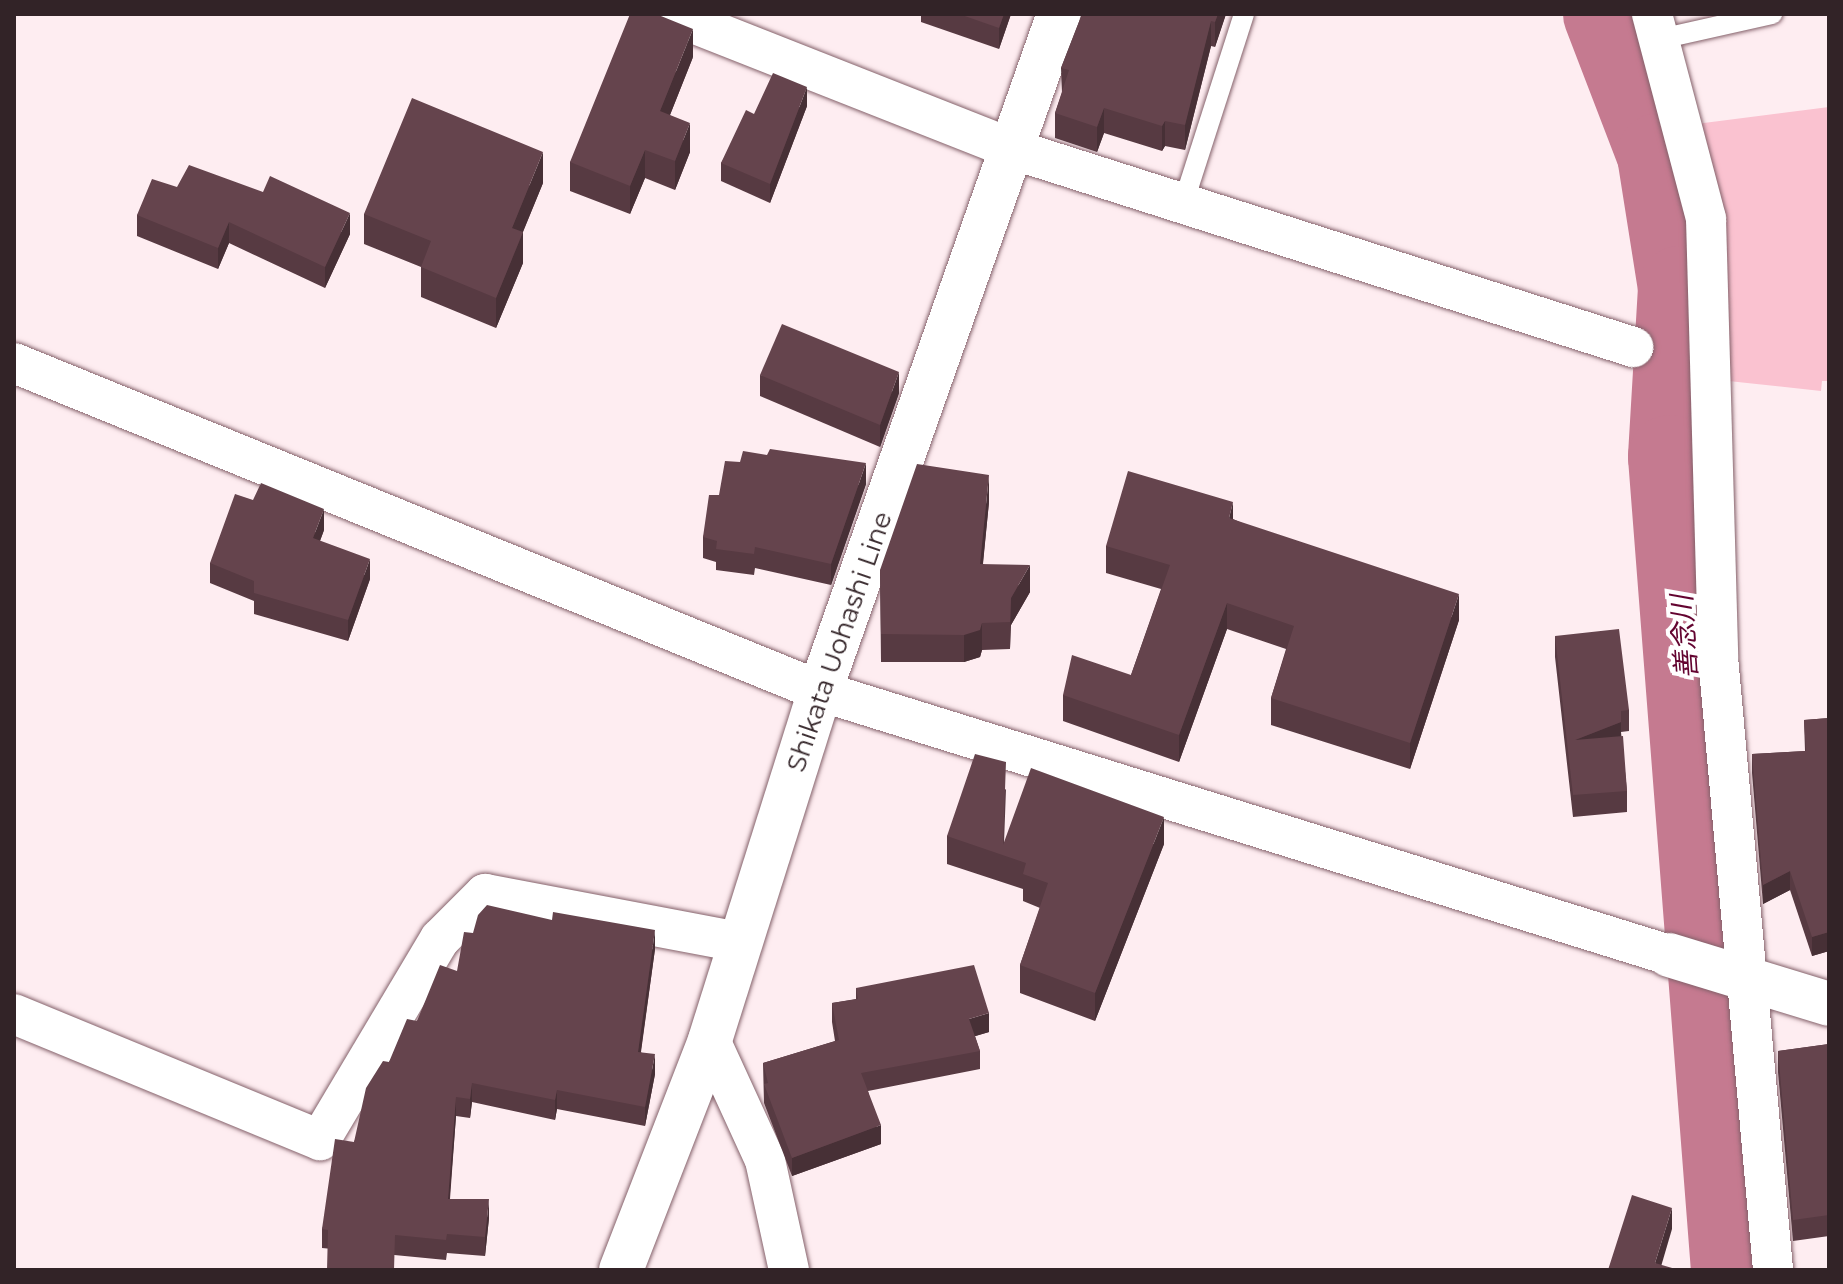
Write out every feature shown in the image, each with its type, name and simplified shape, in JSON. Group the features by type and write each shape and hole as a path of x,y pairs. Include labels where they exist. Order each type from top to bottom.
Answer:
{"main road":[{"name":"Shikata Uohashi Line","path":"621,1270 710,1040 820,691 1015,150 1059,14"},
{"path":"1669,955 1829,1004"}],"street":[{"path":"670,14 1015,150 1184,201 1633,347"},
{"path":"1656,27 1706,219 1718,657 1741,933 1750,978 1750,1035 1773,1270"},
{"path":"14,363 820,691 1669,955"},
{"path":"14,1014 320,1140 440,939 485,894 740,942"},
{"path":"710,1040 765,1160 789,1270"}],"lane":[{"path":"1184,201 1244,14"},
{"path":"1656,27 1772,14"}],"shaded area":[{"path":"1829,107 1829,381 1822,381 1821,391 1719,380 1696,124"}],"building":[{"path":"630,14 656,14 693,29 660,111 690,123 675,161 645,150 630,186 570,162"},
{"path":"959,14 1004,14 999,28"},
{"path":"1082,14 1218,14 1215,22 1211,21 1185,125 1165,121 1162,126 1104,108 1097,127 1055,113 1069,70 1061,68"},
{"path":"773,73 807,87 770,184 721,163 746,110 754,114"},
{"path":"412,98 543,152 512,228 523,232 496,298 421,267 431,241 364,214"},
{"path":"189,165 263,192 270,176 350,213 325,267 229,222 218,248 137,215 152,179 177,187"},
{"path":"782,324 899,372 880,425 760,375"},
{"path":"770,449 866,463 831,564 755,547 754,554 716,549 717,541 703,537 709,495 719,495 725,461 740,462 743,451 767,455"},
{"path":"917,464 989,475 980,564 1030,565 1011,598 1010,622 982,623 980,630 964,635 881,634 880,570"},
{"path":"1128,471 1233,502 1229,518 1459,594 1410,743 1271,698 1294,626 1227,603 1179,735 1063,695 1072,655 1131,675 1170,565 1106,546"},
{"path":"261,483 324,509 313,538 370,559 348,620 254,593 254,581 210,563 235,494 253,500"},
{"path":"1619,629 1629,710 1621,711 1621,722 1575,740 1623,736 1627,791 1573,795 1555,636"},
{"path":"1829,718 1829,932 1812,937 1790,871 1763,885 1752,754 1806,751 1804,720"},
{"path":"975,754 1006,762 1003,845 1031,768 1164,817 1095,993 1020,965 1048,883 1023,874 1026,863 947,836"},
{"path":"487,905 552,920 553,912 655,930 638,1052 655,1054 645,1107 557,1090 555,1100 472,1083 470,1099 456,1097 448,1199 489,1199 485,1237 447,1234 446,1240 395,1235 394,1270 327,1270 328,1230 322,1229 335,1139 354,1142 366,1088 383,1061 389,1062 407,1019 417,1021 440,965 457,971 464,932 473,933 478,915"},
{"path":"974,965 989,1013 969,1019 980,1051 861,1073 881,1125 792,1158 764,1084 768,1083 763,1063 839,1040 832,1003 858,999 856,988"},
{"path":"1829,1044 1829,1215 1793,1220 1778,1051"},
{"path":"1632,1195 1672,1208 1655,1263 1679,1270 1608,1270"}],"waterway":[{"name":"善念川","path":"1605,14 1659,155 1680,288 1670,457 1733,1270"}]}
